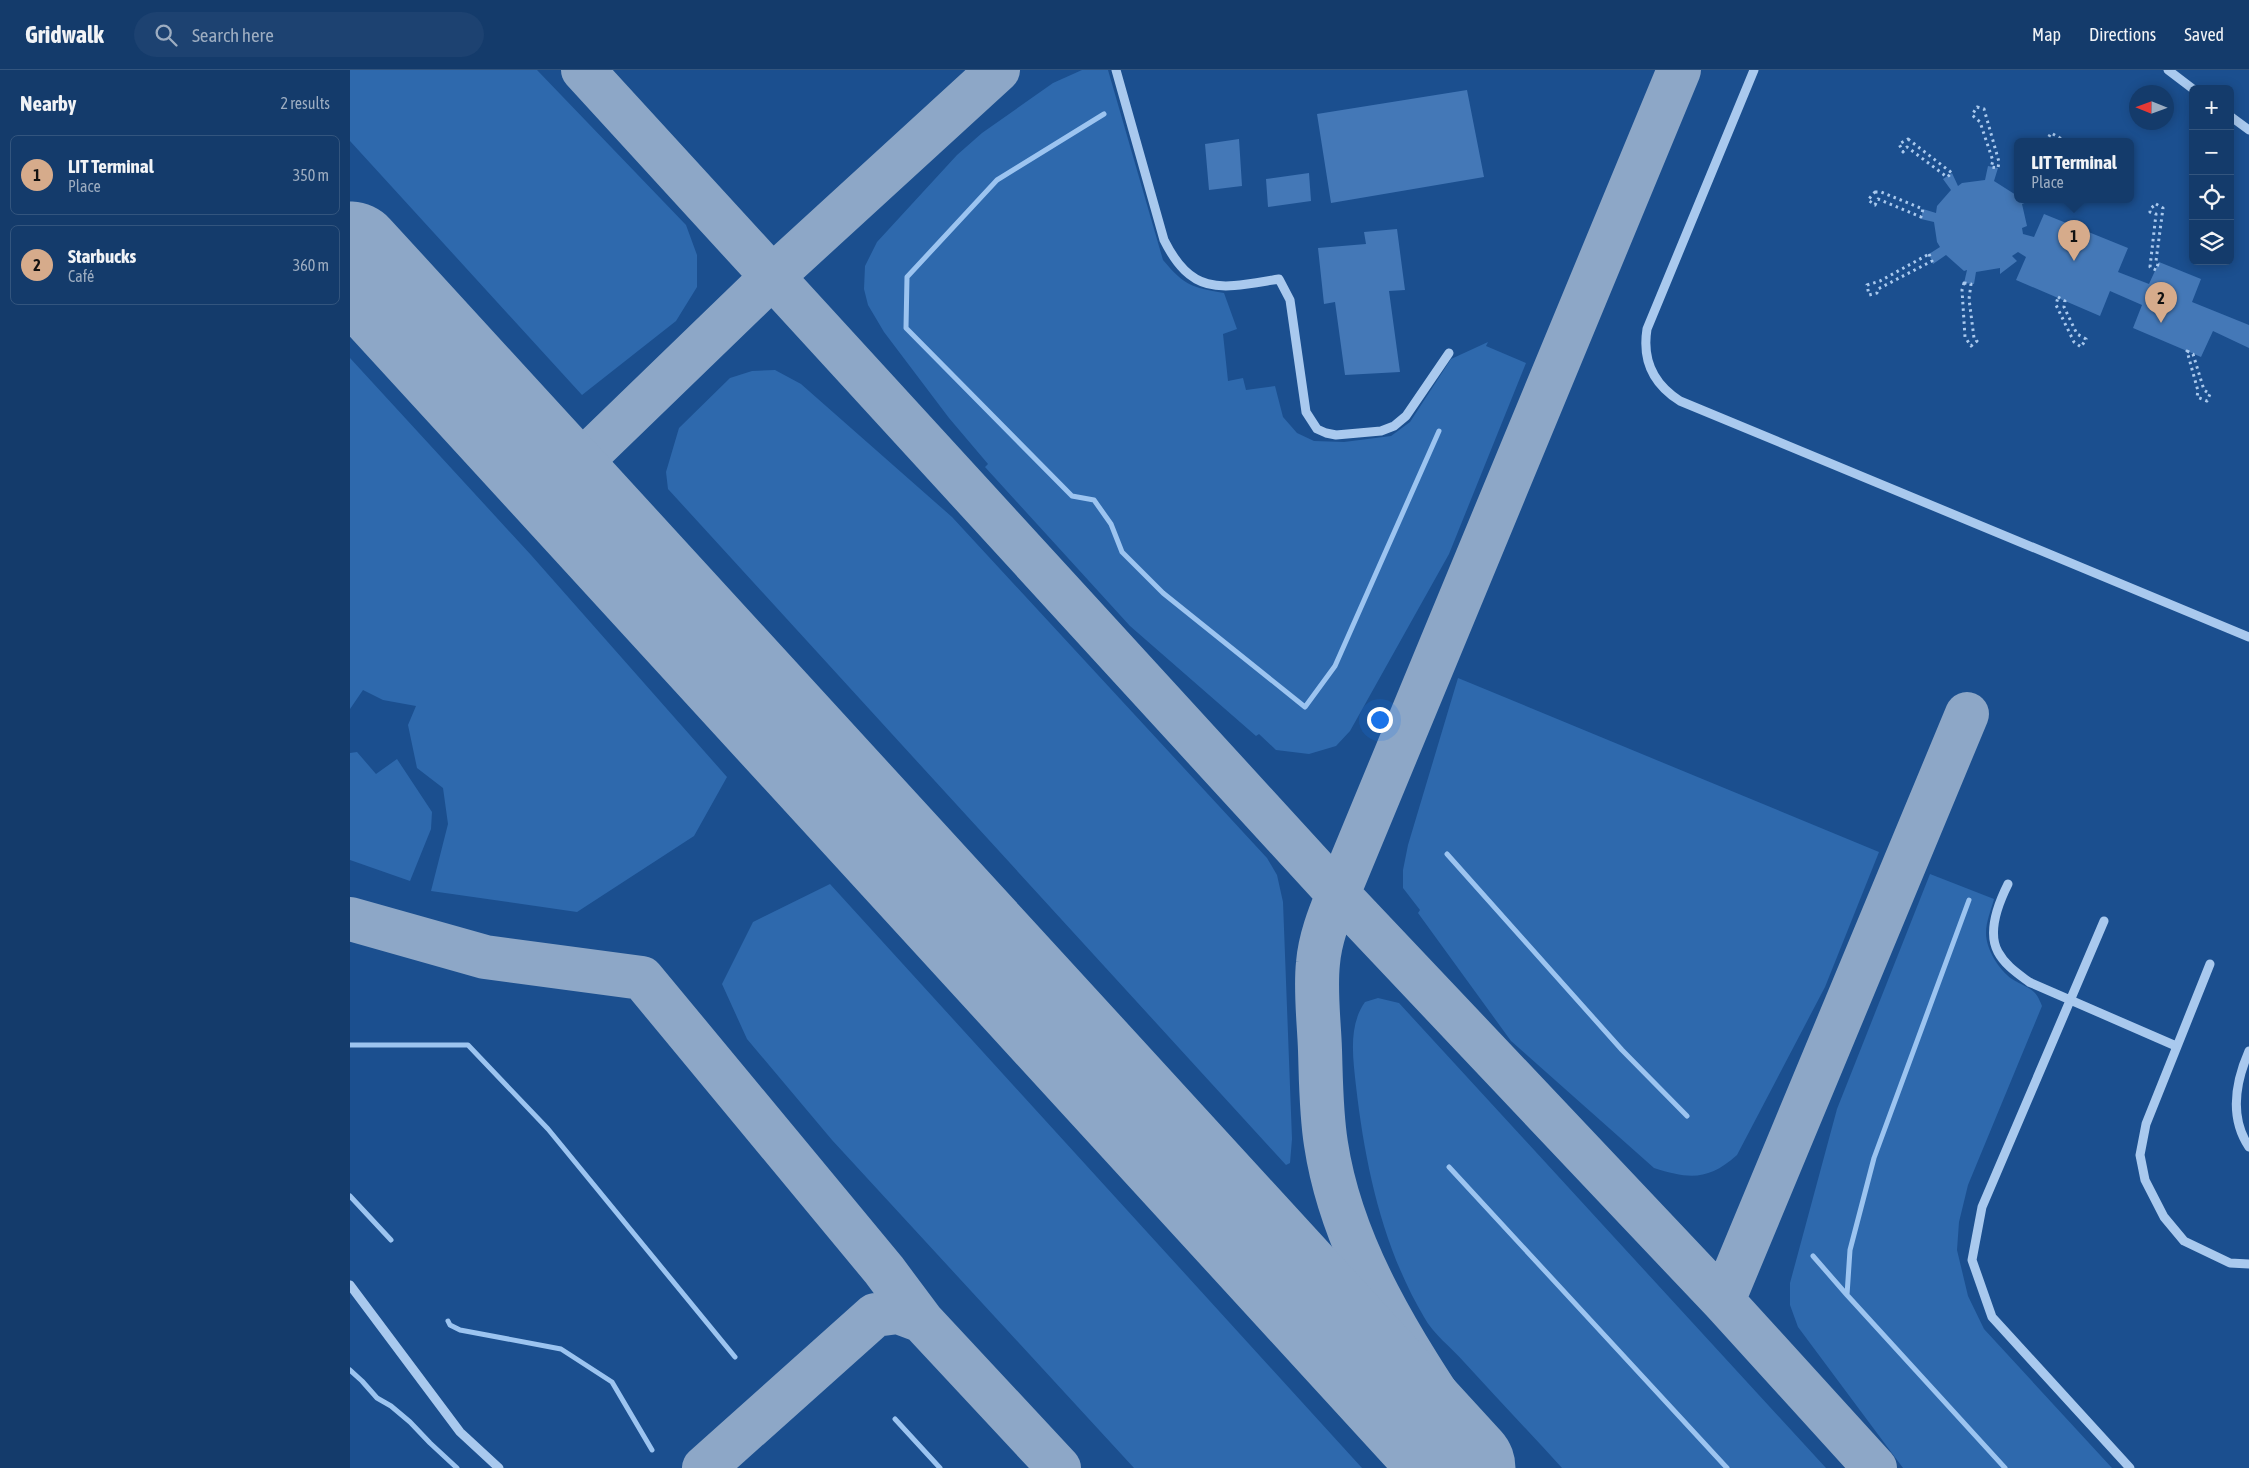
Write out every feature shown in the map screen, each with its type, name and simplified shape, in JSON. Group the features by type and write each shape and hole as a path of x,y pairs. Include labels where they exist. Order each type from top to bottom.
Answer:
{"lane":[{"path":"1116,70 1164,240 1174,258 1185,272 1198,281 1206,283 1236,285 1279,279 1290,300 1306,412 1317,429 1326,434 1336,434 1381,431 1394,426 1406,416 1449,352"},
{"path":"1754,70 1647,329 1645,356 1658,383 1668,394 1680,401 2249,637"},
{"path":"2168,70 2189,85"},
{"path":"2234,119 2249,130"},
{"path":"2008,884 2002,896 1993,930 1997,951 2008,966 2029,982 2176,1046"},
{"path":"2104,921 1982,1207 1972,1260 1992,1317 2130,1468"},
{"path":"2210,964 2146,1124 2140,1155 2145,1180 2164,1217 2184,1241 2230,1264 2249,1264"},
{"path":"2249,1051 2238,1080 2235,1106 2239,1129 2249,1147"},
{"path":"350,1285 460,1432 499,1468"}],"path":[{"path":"1977,107 1984,109 1987,117 1999,162 1998,168 1992,166 1993,161 1980,122 1972,115 1977,107"},
{"path":"2048,138 2051,133 2060,138"},
{"path":"1908,139 1952,173 1947,176 1907,147 1903,152 1899,144 1908,139"},
{"path":"1875,192 1881,192 1923,209 1921,217 1878,199 1875,205 1868,200 1875,192"},
{"path":"2156,204 2163,208 2156,270 2150,267 2156,214 2150,212 2150,208 2156,204"},
{"path":"1929,254 1932,261 1878,289 1877,293 1869,295 1867,285 1888,277 1929,254"},
{"path":"1964,283 1971,284 1969,299 1974,338 1977,341 1971,346 1965,337 1962,290 1964,283"},
{"path":"2058,298 2065,301 2064,307 2078,334 2086,338 2081,347 2074,342 2056,305 2058,298"},
{"path":"2187,351 2193,354 2204,390 2210,394 2207,402 2196,397 2198,391 2187,351"}],"shaded area":[{"path":"350,70 537,70 686,225 697,255 697,287 676,321 582,395 350,141"},
{"path":"1082,70 1108,70 1163,260 1177,275 1189,284 1224,293 1237,329 1223,334 1228,381 1243,378 1246,390 1275,386 1283,417 1297,433 1314,441 1344,442 1391,436 1410,422 1451,359 1488,342 1486,346 1526,363 1449,554 1350,731 1336,746 1309,754 1276,750 1259,734 1256,736 1130,626 985,467 988,464 949,418 884,332 868,305 864,289 865,266 877,242 957,155 982,133 1053,83"},
{"path":"350,358 531,555 727,777 694,836 577,912 431,891 448,824 443,788 417,768 408,725 416,706 383,700 363,690 350,709"},
{"path":"775,370 801,384 952,517 1267,858 1277,875 1283,902 1292,1139 1290,1163 1286,1165 668,489 666,472 679,428 730,378 752,371"},
{"path":"1458,678 1879,852 1825,987 1737,1155 1717,1170 1688,1176 1654,1168 1511,1041 1418,913 1420,910 1403,888 1403,870 1408,845"},
{"path":"357,752 376,774 397,759 432,812 431,829 410,881 350,860 350,753"},
{"path":"1930,874 1994,899 1986,929 1988,946 2002,970 2012,979 2034,992 2042,1006 1968,1185 1959,1222 1957,1250 1968,1296 1984,1329 2112,1468 1903,1468 1798,1327 1790,1305 1790,1283 1837,1109"},
{"path":"830,884 1362,1468 1134,1468 832,1140 747,1039 722,984 753,922"},
{"path":"1378,998 1399,1003 1826,1468 1562,1468 1432,1329 1410,1291 1397,1263 1378,1205 1371,1176 1360,1116 1354,1064 1353,1042 1356,1021 1365,1002"}],"building":[{"path":"1467,90 1484,177 1331,203 1317,114"},
{"path":"1239,139 1242,186 1209,190 1205,144"},
{"path":"1988,166 1998,168 1994,181 2014,194 2014,203 2024,203 2022,204 2027,226 2022,228 2023,234 2034,237 2044,214 2128,248 2118,272 2149,284 2159,262 2201,279 2192,302 2249,325 2249,348 2213,331 2201,357 2133,328 2142,305 2110,291 2100,316 2016,280 2026,257 2018,252 2012,256 2017,261 2000,274 2000,268 1976,272 1974,284 1964,283 1967,270 1964,271 1946,255 1933,264 1929,254 1940,247 1937,242 1934,222 1921,219 1923,209 1936,213 1937,206 1951,190 1943,179 1952,173 1958,186 1962,183 1985,180"},
{"path":"1309,173 1311,201 1268,207 1266,179"},
{"path":"1397,229 1405,290 1389,291 1400,372 1345,375 1335,302 1324,304 1318,248 1366,244 1364,232"}],"waterway":[{"path":"1104,114 997,180 907,277 906,328 1072,496 1094,500 1111,524 1122,552 1163,593 1305,707 1335,666 1439,431"},
{"path":"1447,854 1622,1050 1687,1116"},
{"path":"1969,900 1874,1158 1850,1250 1847,1295 2005,1468"},
{"path":"350,1045 468,1045 548,1129 735,1357"},
{"path":"1449,1167 1727,1468"},
{"path":"350,1196 391,1240"},
{"path":"1813,1256 1847,1295"},
{"path":"448,1321 450,1325 460,1330 561,1349 612,1382 652,1450"},
{"path":"350,1370 377,1398 391,1406 410,1422 457,1468"},
{"path":"895,1419 940,1468"}],"taxiway":[{"path":"583,70 1338,894 1723,1301 1875,1468"},
{"path":"559,483 773,276 998,70"},
{"path":"1462,1432 1398,1331 1378,1295 1346,1221 1334,1183 1324,1132 1322,1109 1317,995 1319,954 1325,928 1338,894 1679,70"},
{"path":"1723,1301 1967,714"},
{"path":"350,919 485,957 642,978 884,1270 922,1321 1059,1468"},
{"path":"704,1468 875,1315 898,1312 922,1321"}],"runway":[{"path":"350,256 1461,1468"}],"place":[{"name":"LIT Terminal","path":"2074,261"},
{"name":"Starbucks","path":"2161,323"}]}
